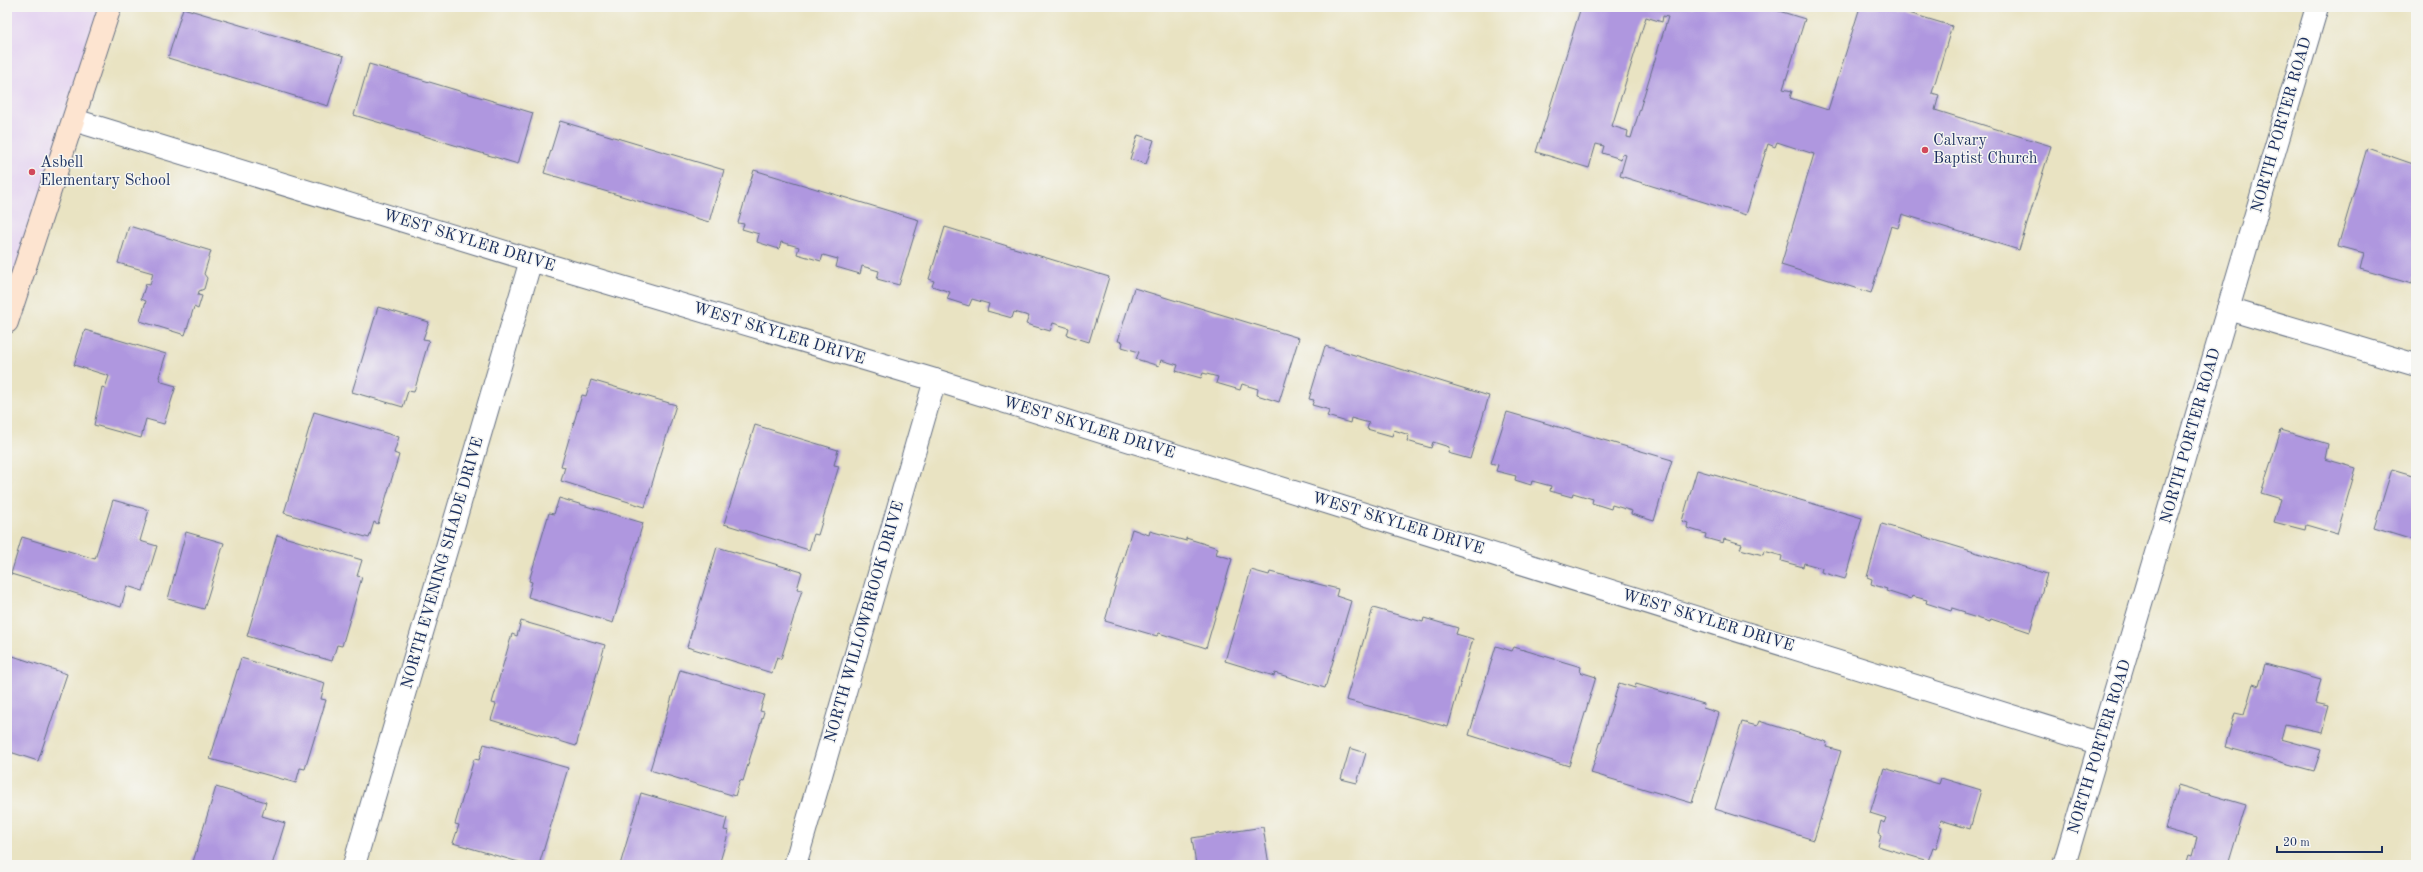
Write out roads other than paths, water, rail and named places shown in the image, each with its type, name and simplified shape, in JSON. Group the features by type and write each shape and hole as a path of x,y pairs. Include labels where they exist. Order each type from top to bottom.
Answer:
{"street":[{"path":"7,322 110,7"},
{"name":"NORTH PORTER ROAD","path":"2064,865 2101,744 2317,7"},
{"name":"WEST SKYLER DRIVE","path":"74,120 531,260 935,380 2101,744"},
{"name":"NORTH EVENING SHADE DRIVE","path":"354,865 531,260"},
{"path":"2228,309 2416,365"},
{"name":"NORTH WILLOWBROOK DRIVE","path":"795,865 935,380"}],"place":[{"name":"Calvary Baptist Church","path":"1925,150"},
{"name":"Asbell Elementary School","path":"32,172"}]}
